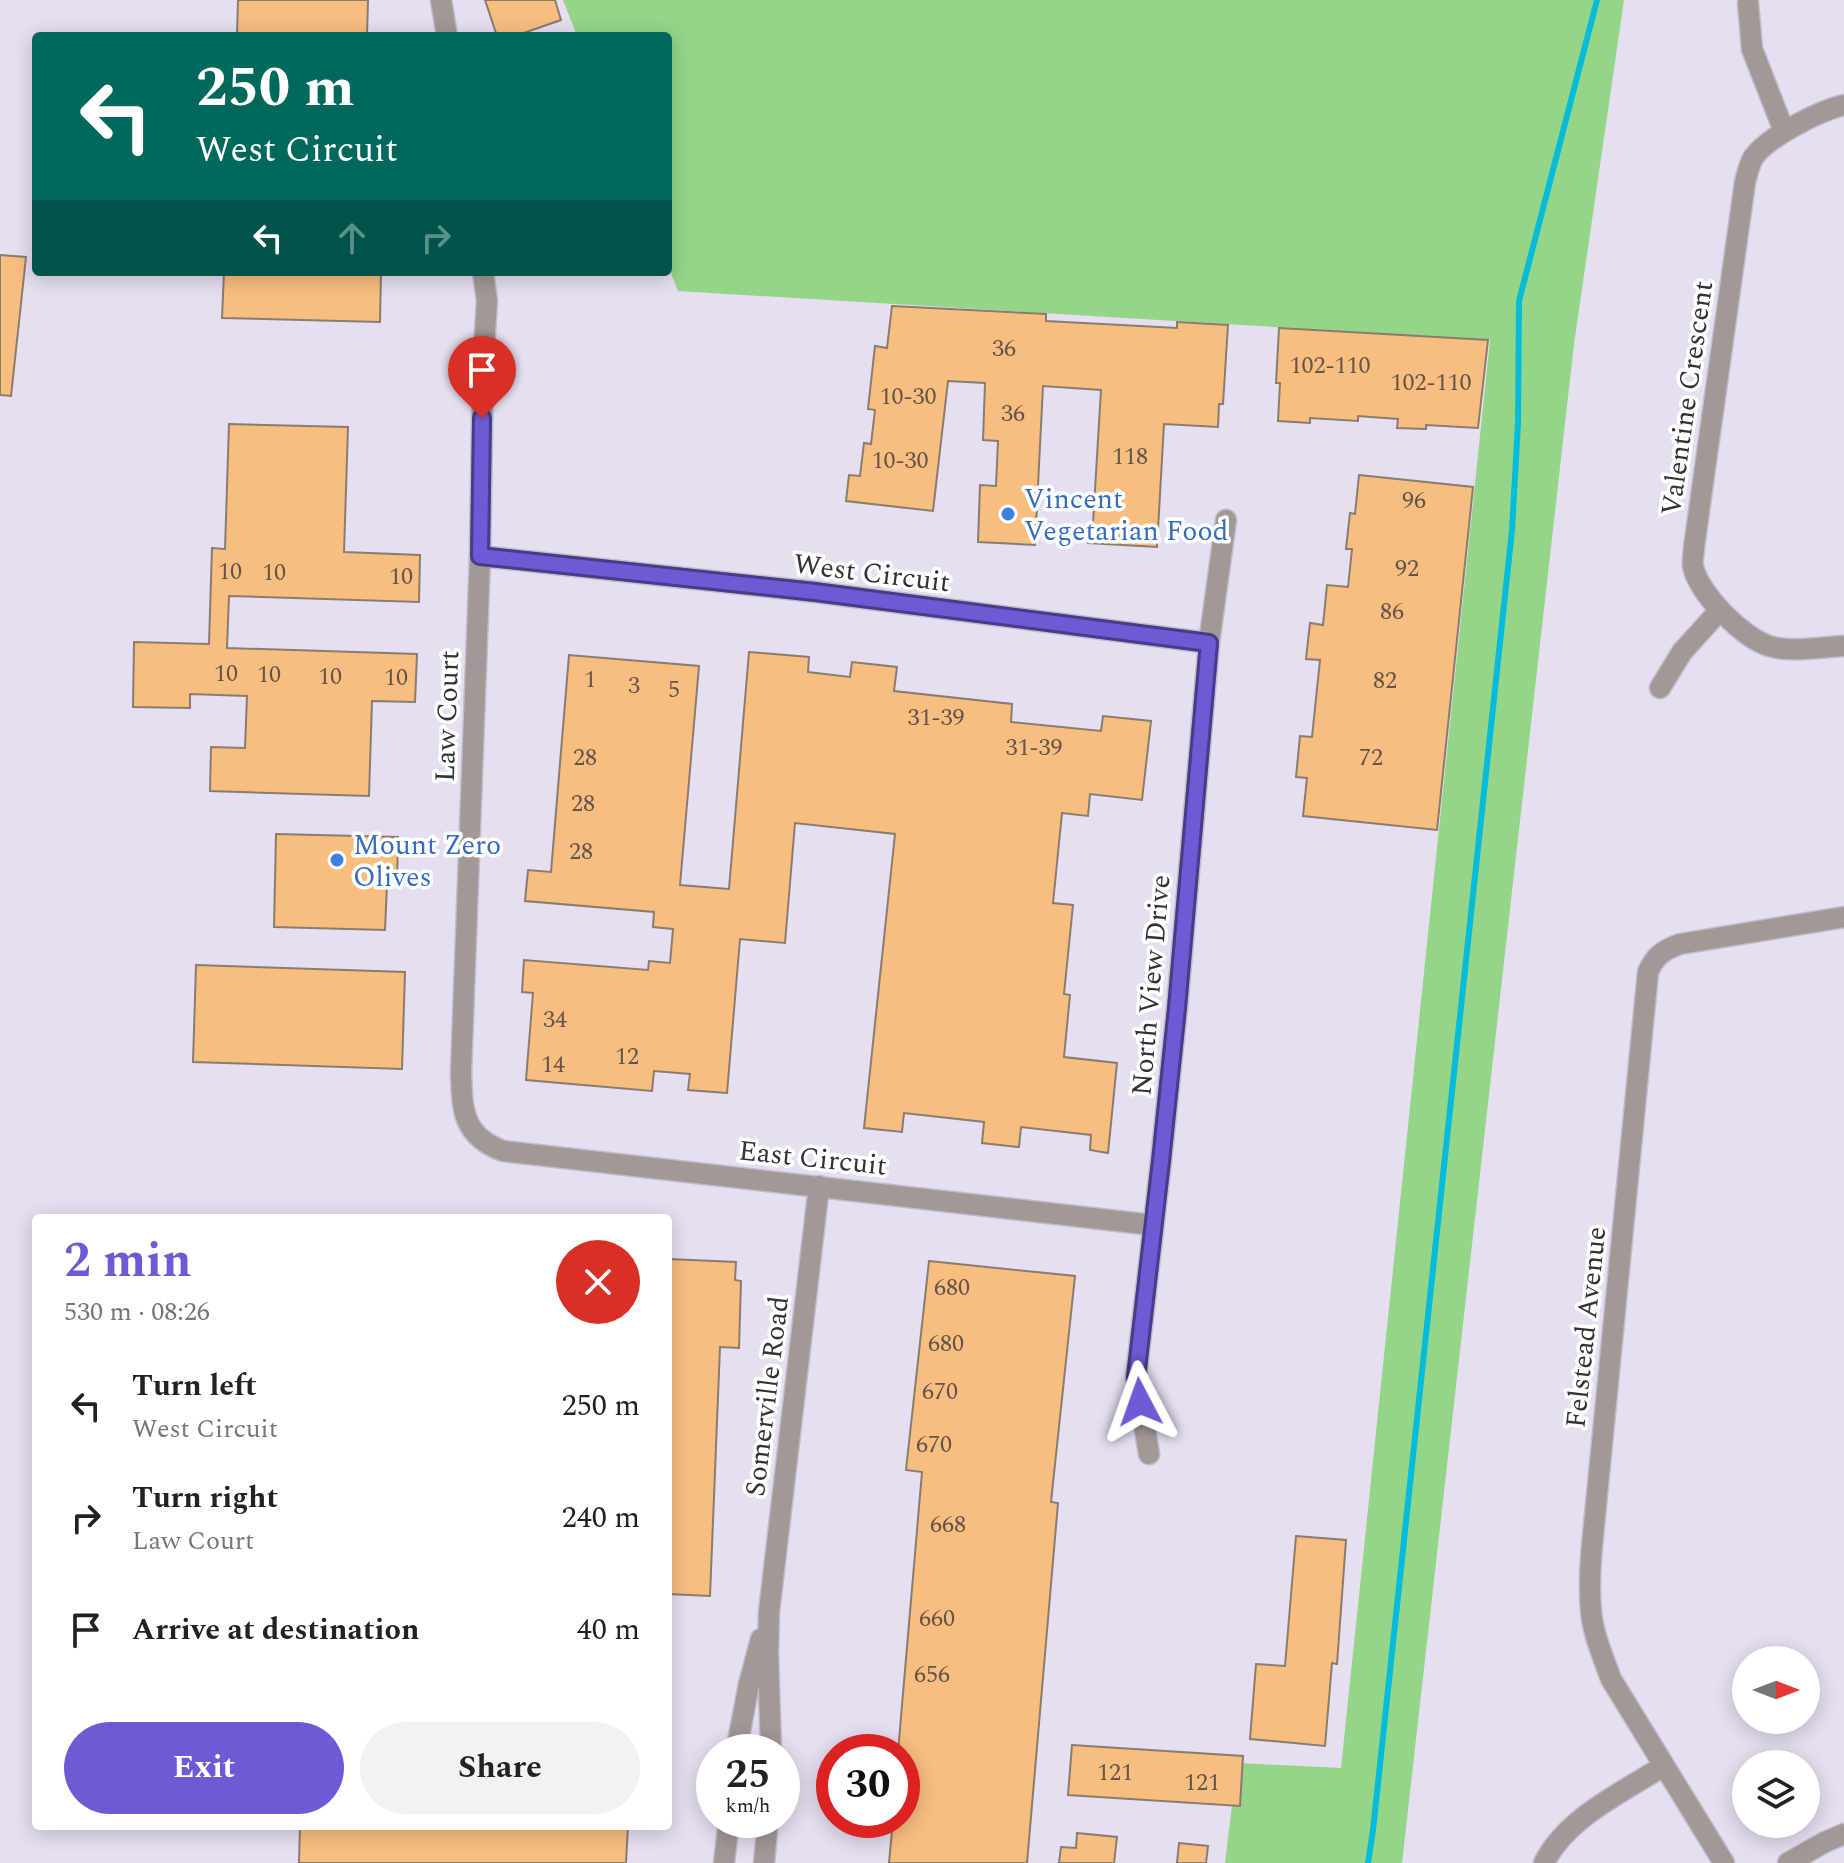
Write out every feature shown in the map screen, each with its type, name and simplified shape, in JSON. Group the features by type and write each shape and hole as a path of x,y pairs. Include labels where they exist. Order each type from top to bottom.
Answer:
{"street":[{"path":"441,0 446,32"},
{"path":"1748,3 1752,49 1784,131"},
{"name":"Valentine Crescent","path":"1844,105 1784,131 1751,160 1745,182 1693,566 1719,611 1766,646 1783,649 1844,646"},
{"name":"Law Court","path":"473,1131 464,1112 461,1072 480,556 487,301 484,276"},
{"name":"North View Drive","path":"1149,1454 1136,1377 1177,1008 1209,643 1226,520"},
{"name":"West Circuit","path":"480,556 815,592 1209,643"},
{"path":"1660,688 1682,652 1719,611"},
{"name":"Felstead Avenue","path":"1724,1863 1611,1679 1591,1614 1593,1531 1648,972 1654,959 1664,950 1680,944 1844,917"},
{"name":"East Circuit","path":"473,1131 489,1146 503,1151 1153,1225"},
{"name":"Somerville Road","path":"771,1734 769,1612 819,1186"},
{"name":"Somerville Road","path":"739,1734 749,1684 769,1612"},
{"path":"1544,1863 1568,1829 1663,1766"},
{"path":"1788,1863 1844,1834"},
{"path":"724,1863 727,1838"},
{"path":"764,1863 766,1838"}],"green space":[{"path":"563,0 1624,0 1574,344 1402,1863 1225,1863 1237,1763 1341,1768 1490,340 678,291 672,276 672,32 575,32"}],"building":[{"path":"238,0 368,0 367,32 237,32"},
{"path":"485,0 555,0 561,20 526,32 496,32"},
{"path":"0,255 26,257 11,396 0,395"},
{"path":"224,276 381,276 380,322 222,318"},
{"path":"892,306 1046,314 1046,321 1177,328 1177,322 1228,325 1223,404 1219,404 1218,427 1164,424 1157,547 1088,543 1090,523 1093,523 1101,390 1043,386 1035,545 978,542 980,485 996,486 998,441 983,440 985,383 948,381 933,511 846,501 849,475 860,476 864,443 871,444 875,410 868,409 875,346 887,348"},
{"path":"1279,328 1488,340 1478,428 1426,425 1426,429 1397,428 1398,419 1358,416 1358,421 1310,418 1310,423 1278,421 1280,383 1276,383"},
{"path":"229,424 348,427 344,552 420,555 419,602 229,596 227,648 417,654 415,702 372,701 369,796 210,791 211,747 245,748 247,696 190,694 190,708 133,707 134,642 209,644 212,548 225,549"},
{"path":"1359,475 1473,487 1437,830 1303,816 1307,778 1296,777 1300,736 1312,737 1320,660 1306,659 1310,623 1323,625 1327,585 1348,587 1352,549 1346,549 1350,513 1355,514"},
{"path":"749,652 809,657 808,672 850,677 852,662 897,667 894,691 1012,704 1011,722 1101,731 1103,716 1151,721 1142,800 1090,794 1088,816 1062,813 1053,903 1073,905 1064,994 1070,995 1064,1057 1117,1063 1108,1153 1090,1150 1091,1135 1021,1127 1019,1147 982,1143 984,1122 904,1113 902,1132 864,1128 895,834 795,823 785,943 740,939 727,1093 688,1090 690,1074 654,1071 652,1091 526,1080 533,993 522,992 524,960 648,970 649,961 670,963 673,929 653,927 654,912 525,901 528,870 551,872 569,655 699,666 680,885 729,889"},
{"name":"Mount Zero Olives","path":"276,834 398,837 397,884 387,884 385,930 274,927"},
{"path":"196,965 405,972 402,1069 193,1062"},
{"path":"672,1259 736,1262 735,1280 741,1281 739,1348 720,1347 710,1596 672,1594"},
{"path":"929,1261 1075,1276 1051,1502 1058,1503 1027,1863 889,1863 891,1838 920,1838 920,1734 900,1734 922,1472 906,1470"},
{"path":"1296,1536 1346,1540 1337,1664 1332,1663 1325,1746 1250,1739 1256,1664 1285,1666"},
{"path":"1072,1745 1243,1756 1240,1806 1068,1795"},
{"path":"300,1830 628,1830 626,1863 299,1863"},
{"path":"1077,1833 1117,1837 1114,1863 1059,1863 1061,1847 1076,1848"},
{"path":"1179,1843 1208,1846 1206,1863 1177,1863"}],"waterway":[{"path":"1368,1863 1512,530 1518,423 1519,301 1597,0"}],"place":[{"name":"Vincent Vegetarian Food","path":"1008,514"},
{"name":"Mount Zero Olives","path":"337,860"}],"route":[{"path":"482,418 480,556 815,592 1209,643 1177,1008 1136,1377 1140,1402"}]}
